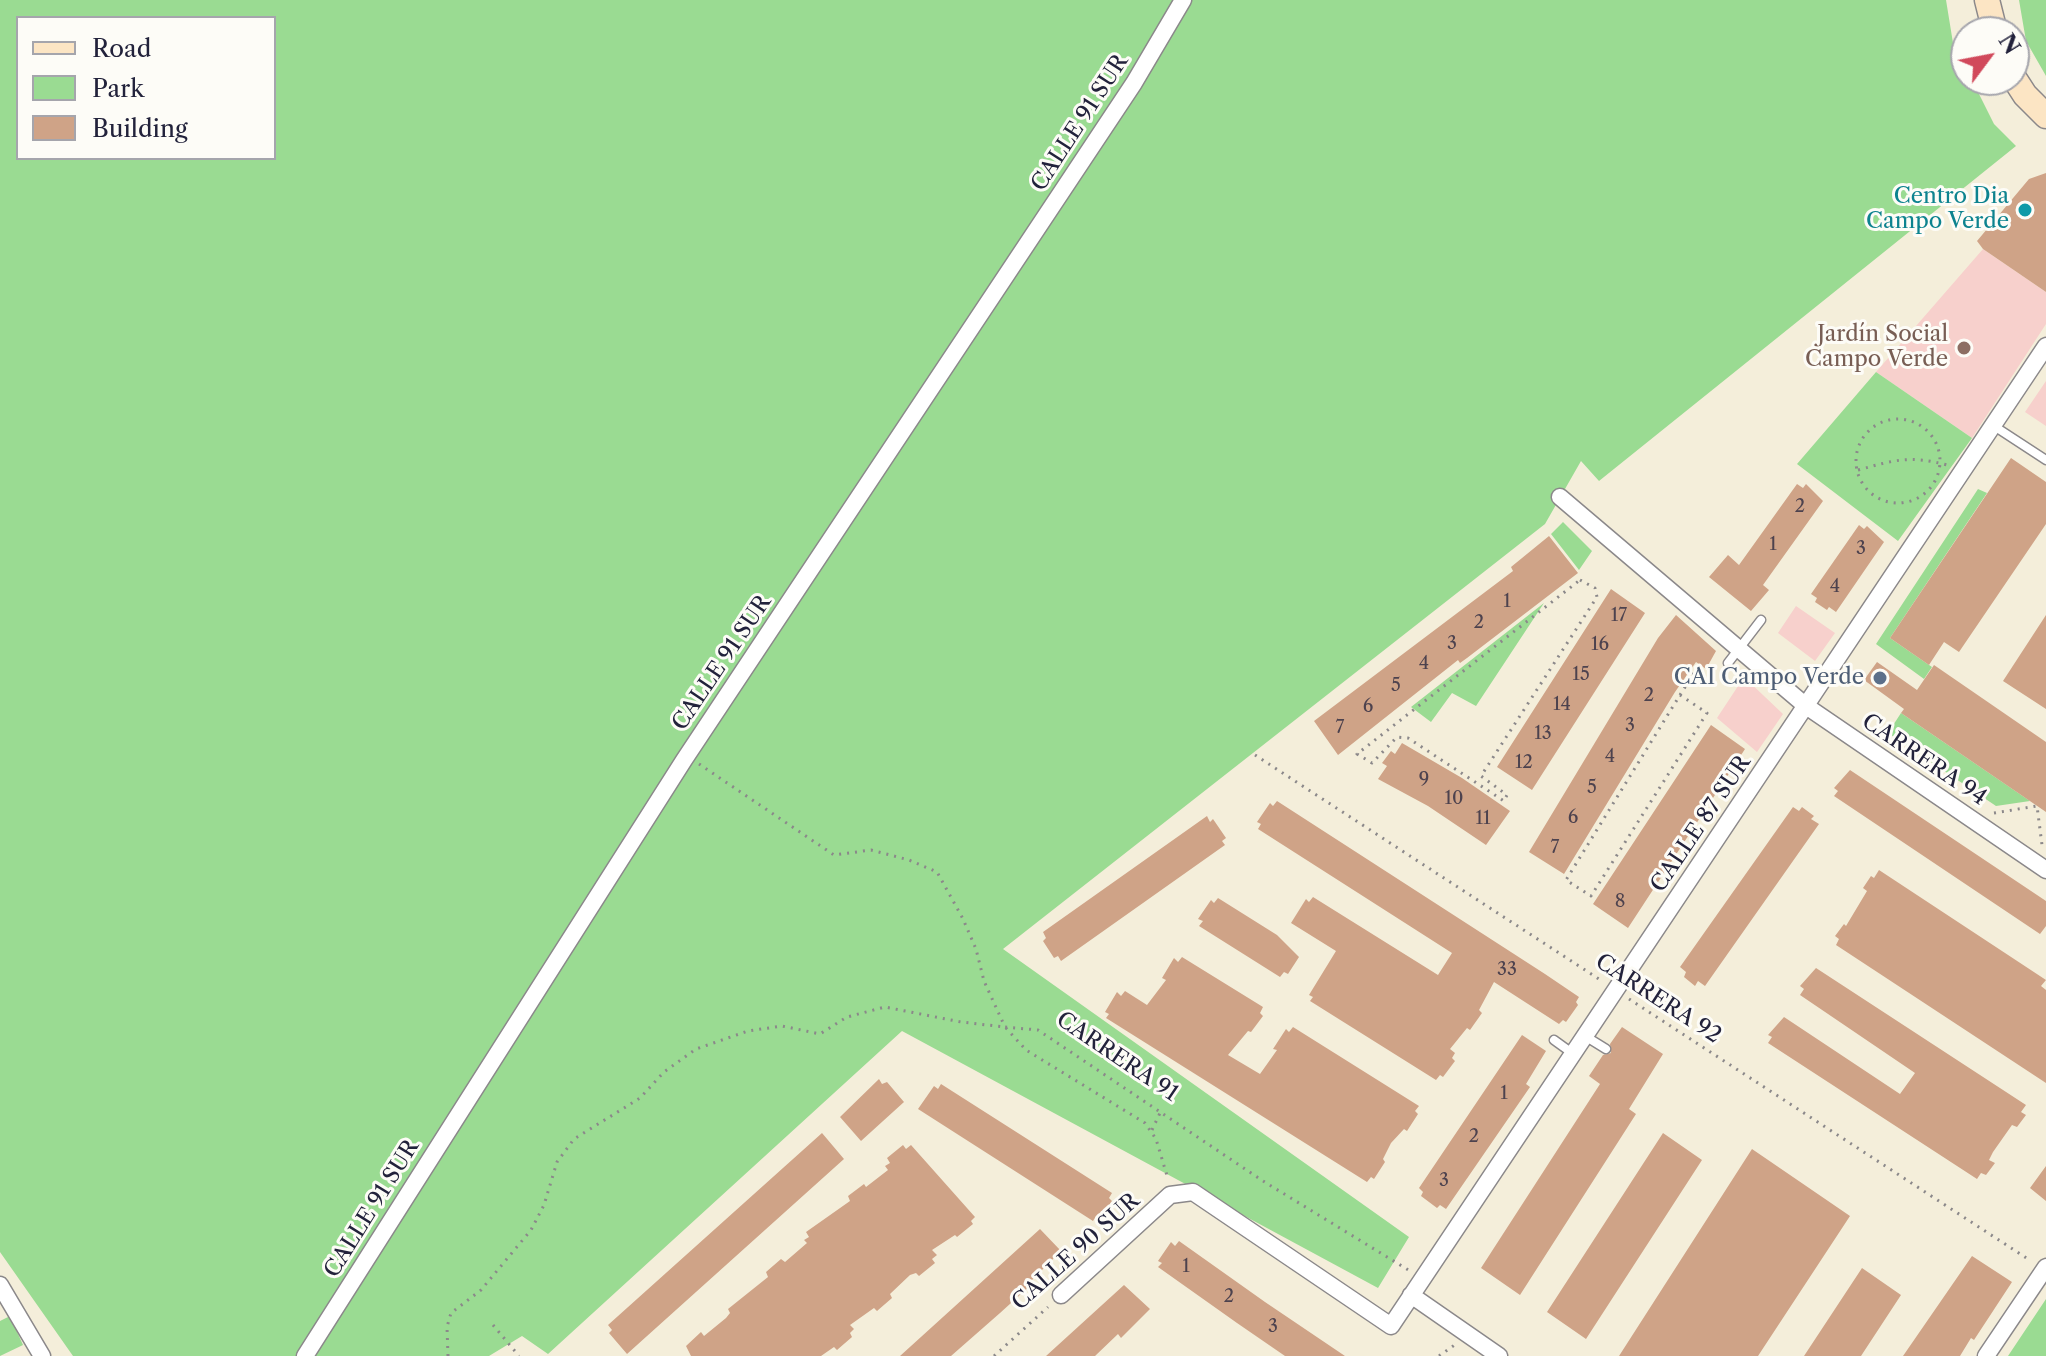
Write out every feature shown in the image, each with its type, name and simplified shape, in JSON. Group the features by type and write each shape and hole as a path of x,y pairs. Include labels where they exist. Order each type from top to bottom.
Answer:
{"main road":[{"path":"2026,96 2046,116"}],"street":[{"name":"CALLE 91 SUR","path":"305,1356 684,760 1134,83 1183,0"},
{"name":"CALLE 87 SUR","path":"1391,1326 2046,346"},
{"name":"CARRERA 94","path":"1560,497 1806,706 2046,870"},
{"name":"CALLE 90 SUR","path":"1061,1295 1170,1195 1193,1192 1391,1326"},
{"path":"1986,1356 2045,1268"},
{"path":"0,1285 6,1308 42,1356"},
{"path":"1411,1295 1499,1356"}],"lane":[{"path":"1993,425 2046,460"},
{"path":"1728,663 1761,620"},
{"path":"1585,1036 1606,1049"},
{"path":"1554,1040 1573,1054"}],"path":[{"path":"1906,419 1930,433 1937,445 1940,463 1933,485 1924,495 1898,503 1884,500 1863,483 1857,456 1860,443 1868,431 1879,423 1906,419"},
{"path":"1858,470 1899,459 1919,458 1962,471"},
{"path":"1580,580 1595,588 1597,597 1481,776 1507,795 1504,801 1408,738 1397,737 1372,763 1357,754 1580,580"},
{"path":"1680,695 1707,713 1591,896 1566,880 1680,695 1699,665"},
{"name":"CARRERA 92","path":"1255,755 2045,1268"},
{"path":"684,760 700,765 834,855 871,850 909,860 937,872 963,919 976,949 984,981 1005,1027 1026,1050 1130,1112 1152,1130 1165,1166 1170,1195"},
{"path":"1994,813 2037,806 2042,845"},
{"name":"CARRERA 91","path":"448,1356 447,1327 451,1313 481,1290 531,1230 544,1205 557,1162 574,1139 640,1098 664,1072 696,1049 748,1031 782,1026 820,1034 847,1017 885,1007 961,1022 1038,1030 1263,1181 1422,1279"},
{"path":"1152,1130 1160,1113"},
{"name":"CALLE 90 SUR","path":"994,1356 1061,1295"},
{"path":"493,1325 519,1356"}],"shaded area":[{"name":"Jardín Social Campo Verde","path":"1983,249 2046,292 2046,324 1972,438 1876,372"},
{"path":"2046,381 2046,426 2025,412"},
{"path":"1796,606 1835,633 1815,661 1778,633"},
{"path":"1744,677 1783,714 1757,752 1717,718"}],"green space":[{"path":"0,0 1946,0 1950,25 1950,96 1980,96 1994,124 2016,146 1599,481 1581,461 1545,524 1003,949 1409,1237 1378,1288 902,1031 548,1354 522,1336 489,1356 73,1356 0,1252"},
{"path":"2019,0 2046,0 2046,76 2030,48 2030,16 2022,16"},
{"path":"1876,372 1972,438 1898,541 1797,464"},
{"path":"1978,489 1987,493 1890,638 1932,667 1924,679 1876,644"},
{"path":"1563,522 1592,551 1579,570 1551,534"},
{"path":"1544,603 1476,706 1452,693 1431,722 1411,707"},
{"path":"1901,713 2030,801 1996,806 1888,733"},
{"path":"2046,1299 2046,1356 2008,1356"},
{"path":"10,1316 23,1345 0,1356 0,1321"}],"building":[{"name":"Centro Dia Campo Verde","path":"2046,173 2046,292 1983,249 1977,241 2029,179"},
{"path":"2011,458 2046,482 2046,524 1959,652 1944,642 1929,665 1890,638"},
{"path":"1797,484 1803,488 1806,484 1823,501 1763,585 1769,590 1751,611 1709,577 1728,555 1739,565"},
{"path":"1859,525 1864,529 1867,526 1884,542 1836,612 1829,607 1827,610 1815,602 1817,598 1811,594"},
{"path":"1549,536 1578,573 1467,658 1460,663 1458,660 1338,755 1314,721 1513,571 1511,567"},
{"path":"1611,589 1645,613 1532,790 1497,767"},
{"path":"1676,615 1716,651 1706,669 1696,662 1675,692 1564,874 1529,852 1658,638"},
{"path":"2046,615 2046,709 2003,681"},
{"path":"1877,662 1917,690 1934,665 2046,742 2046,812 1901,713 1904,709 1864,680"},
{"path":"1711,725 1745,749 1628,928 1593,904"},
{"path":"1402,743 1510,811 1486,845 1428,806 1378,779 1387,766 1382,763 1391,751 1395,754"},
{"path":"1850,770 2046,901 2046,926 2040,934 1834,796 1838,791 1834,788"},
{"path":"1277,801 1579,997 1578,1005 1566,1022 1563,1020 1559,1024 1494,982 1479,1010 1482,1013 1450,1049 1455,1053 1452,1058 1455,1061 1443,1077 1440,1075 1436,1080 1310,1001 1313,997 1309,995 1336,951 1291,923 1306,899 1309,902 1313,897 1438,975 1452,953 1258,829 1261,824 1257,822 1270,803 1273,806"},
{"path":"1793,807 1799,811 1802,807 1819,824 1705,986 1698,981 1695,986 1684,977 1686,972 1680,967"},
{"path":"1207,816 1210,822 1213,819 1226,838 1222,841 1225,845 1061,961 1058,956 1054,958 1043,941 1046,938 1043,932"},
{"path":"1879,870 2046,980 2041,986 2046,990 2046,1083 1836,945 1839,939 1835,936 1844,924 1846,926 1867,891 1863,888"},
{"path":"1218,898 1277,935 1299,957 1288,974 1284,972 1280,977 1199,926 1203,921 1198,919 1211,900 1214,903"},
{"path":"1182,957 1263,1007 1260,1013 1263,1016 1228,1055 1260,1074 1277,1050 1273,1049 1286,1029 1289,1032 1293,1027 1419,1106 1415,1111 1418,1114 1407,1131 1404,1129 1391,1143 1383,1159 1385,1162 1374,1179 1371,1177 1367,1182 1106,1018 1109,1014 1105,1012 1117,992 1121,996 1125,991 1147,1005 1166,980 1162,978 1174,958 1178,962"},
{"path":"1816,968 2026,1105 2021,1112 2026,1115 2017,1127 2012,1125 1993,1152 1989,1160 1995,1163 1986,1175 1981,1173 1977,1179 1768,1043 1772,1037 1768,1035 1784,1017 1900,1094 1915,1073 1800,995 1804,989 1800,986"},
{"path":"1622,1027 1663,1054 1629,1109 1636,1114 1520,1295 1481,1268 1600,1084 1589,1076 1603,1055 1611,1053 1610,1044"},
{"path":"1522,1035 1546,1051 1526,1084 1530,1087 1446,1209 1440,1205 1437,1208 1421,1196 1423,1192 1419,1188"},
{"path":"879,1079 882,1084 887,1082 904,1102 861,1141 840,1117"},
{"path":"941,1084 1112,1193 1109,1198 1112,1201 1100,1218 1096,1216 1093,1221 918,1109 934,1086 938,1089"},
{"path":"822,1133 844,1159 627,1354 609,1333 612,1330 608,1325"},
{"path":"1663,1133 1702,1160 1586,1339 1547,1312"},
{"path":"903,1145 906,1149 911,1145 975,1217 971,1221 973,1224 957,1237 955,1235 932,1250 937,1255 932,1259 935,1263 919,1276 916,1273 910,1275 877,1311 874,1308 850,1325 854,1329 850,1333 852,1337 837,1350 834,1347 821,1356 691,1356 686,1346 701,1332 704,1336 726,1318 730,1313 728,1309 768,1277 766,1272 781,1259 785,1262 807,1243 804,1240 809,1237 806,1232 850,1201 848,1196 888,1170 885,1166 890,1163 887,1158"},
{"path":"1752,1149 1850,1216 1758,1356 1619,1356"},
{"path":"2046,1166 2046,1201 2030,1188"},
{"path":"1040,1229 1061,1251 1030,1282 1032,1284 951,1356 900,1356"},
{"path":"1179,1241 1345,1356 1285,1356 1237,1323 1158,1267 1162,1263 1158,1261 1171,1242 1175,1246"},
{"path":"1972,1256 2012,1282 1974,1340 1971,1338 1960,1356 1903,1356"},
{"path":"1862,1268 1901,1295 1861,1356 1804,1356"},
{"path":"1124,1285 1150,1309 1121,1338 1118,1334 1095,1356 1046,1356"}],"place":[{"name":"Centro Dia Campo Verde","path":"2025,210"},
{"name":"Jardín Social Campo Verde","path":"1964,348"},
{"name":"CAI Campo Verde","path":"1880,678"}]}
